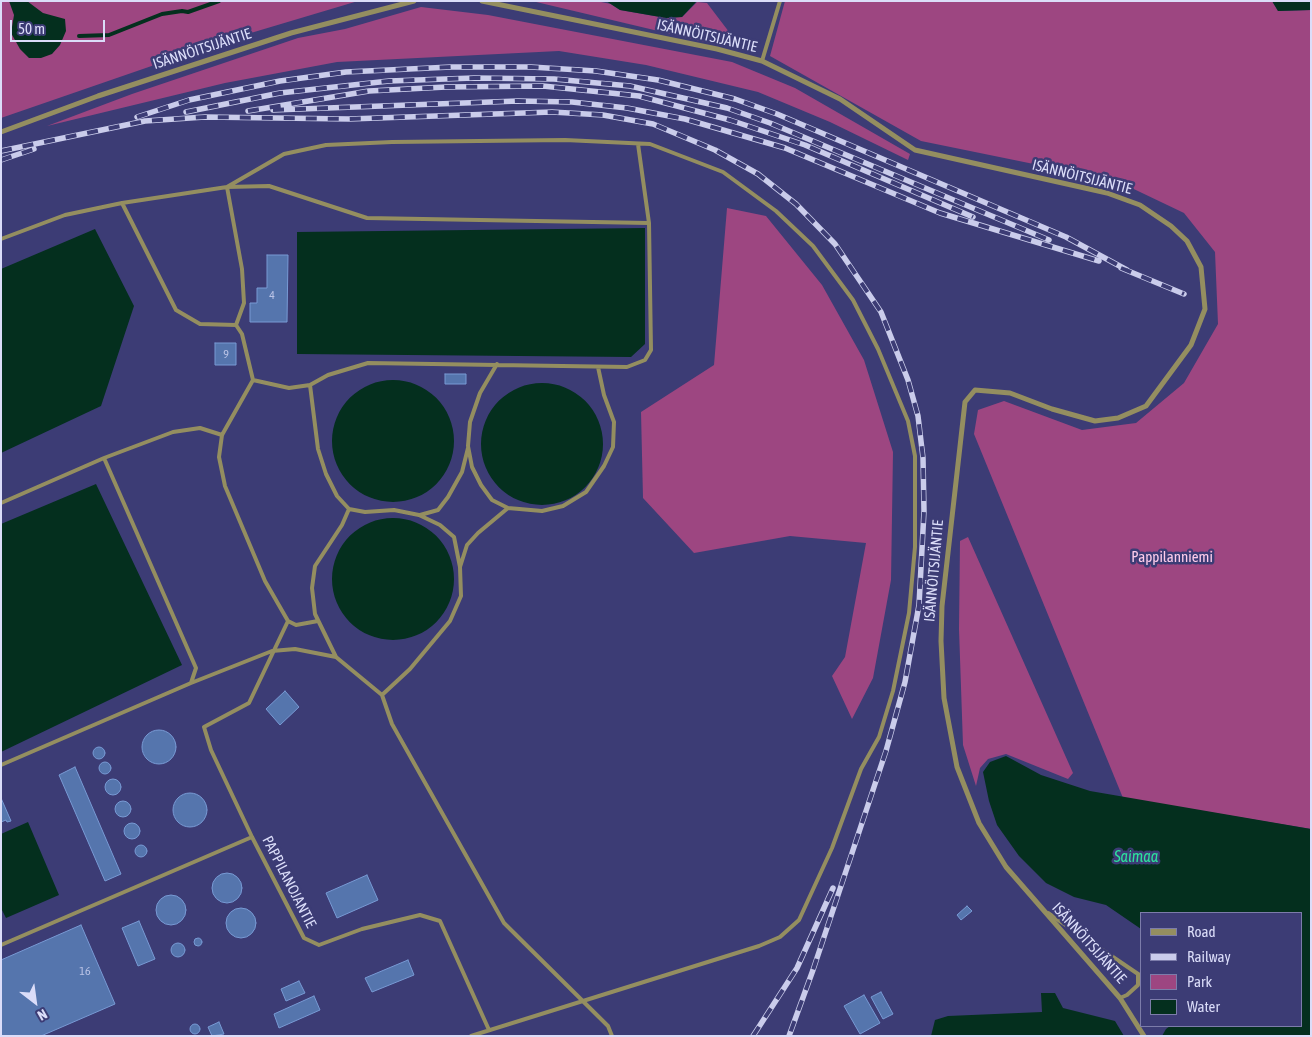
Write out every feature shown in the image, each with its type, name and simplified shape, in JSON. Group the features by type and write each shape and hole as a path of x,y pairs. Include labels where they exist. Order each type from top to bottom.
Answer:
{"street":[{"name":"ISÄNNÖITSIJÄNTIE","path":"1,132 98,96 291,33 414,1"},
{"name":"ISÄNNÖITSIJÄNTIE","path":"482,1 717,49 762,61 840,99 915,150 1107,193 1140,205 1171,226 1187,241 1201,267 1205,309 1191,345 1146,406 1118,418 1095,421 1052,409 1010,393 975,390 965,402 942,606 940,641 944,698 957,767 979,823 1006,867 1091,962 1120,998 1144,1036"}],"lane":[{"path":"762,61 780,1"},
{"path":"227,188 284,154 326,145 565,140 650,144 673,151 723,172 776,211 813,246 853,300 878,350 908,421 915,456 915,547 909,613 893,691 878,737 861,769 832,848 799,920 780,937 759,946 581,1000 471,1036"},
{"path":"253,380 288,388 310,385 328,375 368,363 626,367 645,360 651,350 650,223 638,144"},
{"path":"1,239 65,215 122,203 227,188 269,186 367,218 650,223"},
{"path":"227,188 242,269 244,303 236,325"},
{"path":"122,203 176,310 200,324 236,325"},
{"path":"236,325 242,334 253,380 222,435 219,457 225,486 265,581 288,621 296,625 318,621"},
{"path":"419,515 438,510 448,497 462,472 468,446 470,422 480,393 496,364"},
{"path":"468,446 472,467 492,500 508,508 542,511 563,506 586,492 604,466 613,447 614,422 604,395 598,367"},
{"path":"310,385 318,449 326,474 337,496 349,509 365,512 394,510 419,515 440,525 454,538 460,567 462,596 450,621 410,669 382,695"},
{"path":"1,503 104,458 173,432 200,428 222,435"},
{"path":"104,458 196,668 191,683"},
{"path":"460,567 467,545 478,532 508,508"},
{"path":"349,509 342,525 316,566 312,588 315,614 318,621 336,656 382,695 392,724 504,923 608,1026 612,1036"},
{"name":"PAPPILANOJANTIE","path":"288,621 272,651 250,704 204,727 211,750 252,837 304,938 319,945 362,929 420,915 440,921 489,1030"},
{"path":"1,765 191,683 272,651 295,649 336,656"},
{"path":"1,945 252,837"},
{"path":"1041,908 1140,975 1138,985 1127,996 1120,998"}],"green space":[{"path":"1,1 358,1 224,41 1,118"},
{"path":"532,1 596,1 611,4 620,10 666,18 682,17 697,2 707,3 742,49 713,44"},
{"name":"Pappilanniemi","path":"785,1 1272,1 1278,11 1311,10 1311,829 1123,798 974,434 978,410 1004,401 1082,430 1136,423 1184,383 1218,324 1215,252 1184,213 1117,181 921,141 770,56"},
{"path":"421,7 488,15 732,62 795,88 910,154 908,160 830,122 758,92 646,65 559,51 337,62 225,83 47,126 132,94 298,38 345,29"},
{"path":"727,208 766,216 822,285 864,360 893,452 891,580 873,678 852,719 832,676 845,657 866,543 790,536 694,553 643,498 641,412 714,365"},
{"path":"968,537 1073,773 1068,779 1006,754 988,759 980,768 976,786 963,745 959,629 960,541"}],"water":[{"path":"9,1 27,1 43,13 65,19 66,31 60,45 52,54 41,58 29,58 20,49 11,33 14,15"},
{"path":"606,1 709,1 696,2 682,17 666,18 620,10"},
{"path":"1272,1 1311,1 1311,10 1278,11"},
{"path":"645,228 645,344 631,357 297,354 297,232"},
{"path":"95,229 134,306 101,406 1,453 1,269"},
{"path":"393,380 416,384 436,398 450,418 454,441 450,464 436,484 416,498 393,502 370,498 350,484 336,464 332,441 336,418 350,398 370,384"},
{"path":"542,383 565,387 585,401 599,421 603,444 599,467 585,487 565,501 542,505 519,501 499,487 485,467 481,444 485,421 499,401 519,387"},
{"path":"96,484 182,665 1,752 1,524"},
{"path":"393,518 416,522 436,536 450,556 454,579 450,602 436,622 416,636 393,640 370,636 350,622 336,602 332,579 336,556 350,536 370,522"},
{"name":"Saimaa","path":"1006,756 1041,775 1090,791 1311,829 1311,1036 1162,1036 1169,1027 1302,1027 1302,912 1140,912 1140,928 1106,905 1074,897 1046,883 1019,856 997,825 989,801 983,772 990,762"},
{"path":"28,822 59,895 6,918 1,908 1,834"},
{"path":"1041,993 1055,993 1063,1008 1115,1021 1124,1036 931,1036 935,1020 948,1016 1042,1012"}],"building":[{"path":"267,255 288,255 287,322 250,322 250,303 257,303 257,288 267,288"},
{"path":"215,343 236,343 236,365 215,365"},
{"path":"445,374 466,374 466,384 445,384"},
{"path":"285,691 299,707 280,725 266,709"},
{"path":"159,730 166,731 171,735 175,740 175,754 171,759 166,763 159,764 152,763 147,759 143,754 142,747 143,740 147,735 152,731"},
{"path":"99,747 105,753 99,759 93,753"},
{"path":"105,762 111,768 105,774 99,768"},
{"path":"75,767 121,874 105,881 59,775"},
{"path":"113,779 119,781 121,787 119,793 113,795 107,793 105,787 107,781"},
{"path":"190,793 197,794 202,798 206,803 206,817 202,822 197,826 190,827 183,826 178,822 174,817 173,810 174,803 178,798 183,794"},
{"path":"1,798 11,821 1,822"},
{"path":"123,801 129,803 131,809 129,815 123,817 117,815 115,809 117,803"},
{"path":"132,823 138,825 140,831 138,837 132,839 126,837 124,831 126,825"},
{"path":"139,845 143,845 147,851 143,857 139,857 135,853 135,849"},
{"path":"227,873 233,874 241,882 241,894 233,902 227,903 221,902 213,894 212,888 213,882 221,874"},
{"path":"367,875 378,900 337,918 326,893"},
{"path":"171,895 177,896 185,904 185,916 177,924 171,925 165,924 157,916 156,910 157,904 165,896"},
{"path":"967,906 972,911 961,920 957,915"},
{"path":"241,908 247,909 255,917 255,929 247,937 241,938 235,937 227,929 226,923 227,917 235,909"},
{"path":"139,921 155,959 138,966 122,928"},
{"path":"81,925 115,1004 41,1036 1,1036 1,960"},
{"path":"198,938 202,942 198,946 194,942"},
{"path":"178,943 183,945 185,950 183,955 178,957 173,955 171,950 173,945"},
{"path":"408,960 414,975 372,992 365,978"},
{"path":"299,981 305,993 286,1001 281,989"},
{"path":"881,992 893,1014 883,1019 871,997"},
{"path":"864,995 880,1023 860,1034 844,1006"},
{"path":"314,996 320,1010 279,1028 274,1014"},
{"path":"219,1022 224,1034 212,1036 208,1027"},
{"path":"193,1024 197,1024 200,1029 197,1034 193,1034 190,1031 190,1027"}],"waterway":[{"path":"79,36 109,35 162,14 188,12 219,1"}],"railway":[{"path":"137,117 189,100 280,81 346,72 451,67 531,67 596,71 658,80 735,99 777,114 1066,237 1127,270"},
{"path":"186,112 280,93 389,81 474,78 554,79 630,86 727,108 770,123 1049,240"},
{"path":"248,111 369,91 446,87 543,86 639,96 730,120 805,145 973,217"},
{"path":"273,110 518,101 572,102 627,108 685,119 785,148 940,213 1099,261"},
{"path":"1,151 145,121 205,117 349,119 552,112 603,115 653,124 715,150 758,174 796,204 835,244 881,312 908,380 918,416 923,458 924,511 919,605 905,682 886,751 789,1036"},
{"path":"1,160 34,149"},
{"path":"1121,268 1184,294"},
{"path":"753,1036 797,968 833,888"}]}
